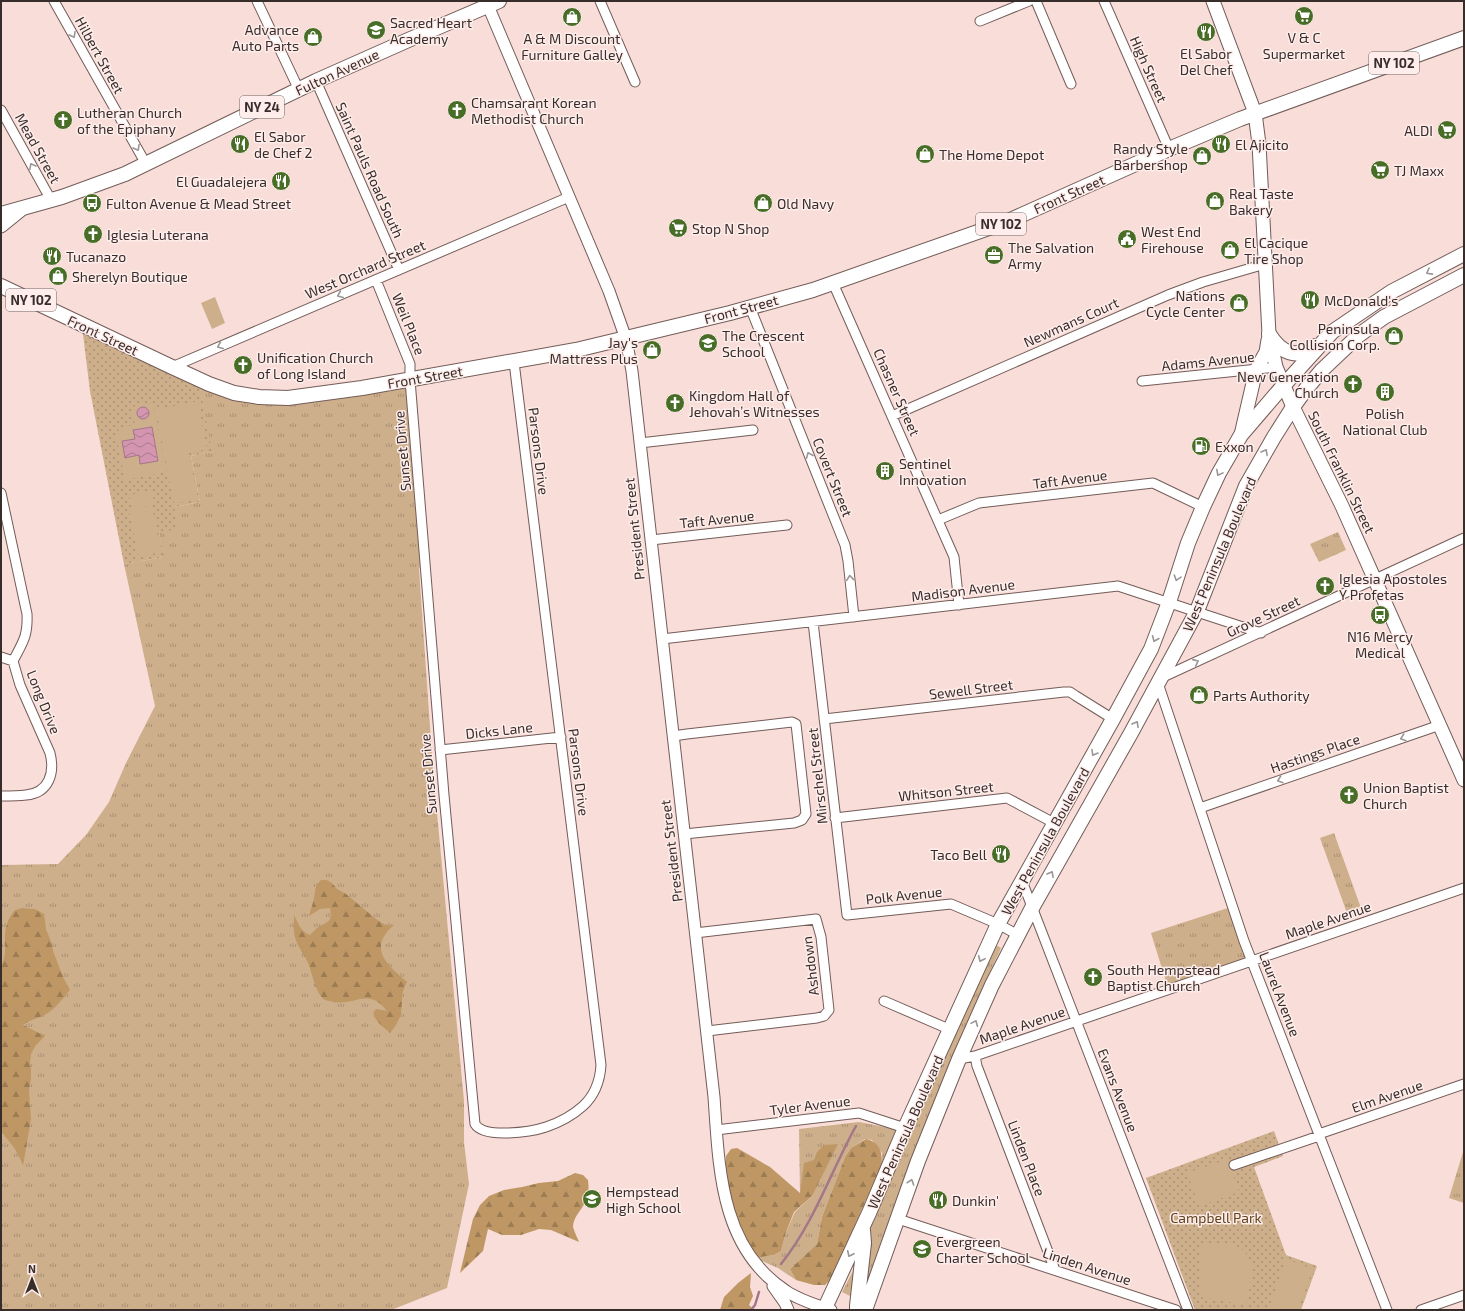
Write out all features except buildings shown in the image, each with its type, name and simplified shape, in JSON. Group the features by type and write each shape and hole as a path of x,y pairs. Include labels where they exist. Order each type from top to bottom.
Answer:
{"main road":[{"name":"South Franklin Street","path":"1213,1 1255,113 1259,144 1269,334 1276,367 1283,386 1342,506 1464,780"},
{"name":"Fulton Avenue","path":"22,209 109,180 146,164 316,81 491,3"},
{"name":"Front Street","path":"1,286 209,384 234,393 259,397 288,398 410,380 514,362 626,339 750,307 833,283 1006,222 1169,149 1255,113 1464,38"},
{"name":"NY 24","path":"1,214 22,209"},
{"path":"1,226 22,209"},
{"path":"1269,334 1277,345 1284,351 1294,353 1308,351 1332,332 1391,292 1464,254"},
{"name":"West Peninsula Boulevard","path":"864,1310 918,1162 992,984 1032,908 1159,681 1196,611 1246,486 1274,437 1293,407 1322,370 1359,335 1384,317 1464,275"},
{"name":"West Peninsula Boulevard","path":"827,1310 905,1128 998,924 1151,649 1169,602 1188,543 1219,473 1241,435 1332,332"},
{"path":"1241,435 1256,370 1266,352 1269,334"},
{"path":"858,1310 857,1306 864,1243 863,1226"}],"street":[{"name":"Hilbert Street","path":"54,1 146,164"},
{"path":"257,1 299,90"},
{"path":"600,1 635,82"},
{"path":"980,21 1029,1"},
{"path":"1036,1 1071,84"},
{"name":"High Street","path":"1104,1 1169,149"},
{"name":"President Street","path":"491,3 569,197 609,291 626,339 632,371 707,1031 720,1173 729,1214 740,1240 755,1264 768,1277 787,1292 827,1310"},
{"name":"Saint Pauls Road South","path":"316,81 399,270"},
{"name":"Mead Street","path":"1,110 51,200"},
{"name":"West Orchard Street","path":"172,367 569,197"},
{"name":"Newmans Court","path":"892,416 1168,295 1203,282 1265,264"},
{"name":"Weil Place","path":"376,280 410,364 410,380"},
{"name":"Chasner Street","path":"833,283 954,557 959,605"},
{"name":"Covert Street","path":"750,307 845,545 854,617"},
{"name":"Parsons Drive","path":"513,1132 537,1130 566,1118 583,1106 594,1093 600,1076 600,1057 514,362"},
{"name":"Adams Avenue","path":"1142,381 1276,367"},
{"name":"Sunset Drive","path":"410,380 440,750 475,1124 477,1128 493,1133 513,1132"},
{"path":"640,443 753,430"},
{"name":"Taft Avenue","path":"938,520 979,503 1153,483 1203,507"},
{"name":"Long Drive","path":"1,493 27,614 26,634 12,661 20,685 50,753 52,763 52,770 47,783 35,793 3,796"},
{"name":"Taft Avenue","path":"651,540 787,525"},
{"name":"Grove Street","path":"1159,681 1464,538"},
{"name":"Madison Avenue","path":"662,639 1118,586 1262,632"},
{"name":"Mirschel Street","path":"813,622 847,916 858,914"},
{"path":"1,657 12,661"},
{"name":"Laurel Avenue","path":"1159,681 1244,941 1387,1310"},
{"name":"Sewell Street","path":"824,719 1064,692 1070,692 1113,719"},
{"path":"673,736 786,722 796,724 805,804 806,814 802,820 794,823 684,834"},
{"name":"Hastings Place","path":"1200,808 1440,725"},
{"name":"Dicks Lane","path":"440,750 560,737"},
{"name":"Whitson Street","path":"836,818 1007,798 1054,823"},
{"name":"Evans Avenue","path":"1022,880 1188,1310"},
{"name":"Maple Avenue","path":"960,1059 975,1056 1464,888"},
{"name":"Polk Avenue","path":"858,914 951,904 998,924 1018,936"},
{"name":"Ashdown","path":"695,933 816,919 821,937 829,1010 824,1016 707,1031"},
{"path":"884,1000 950,1030"},
{"name":"Linden Place","path":"975,1056 977,1066 1054,1270"},
{"name":"Elm Avenue","path":"1234,1165 1464,1084"},
{"name":"Tyler Avenue","path":"716,1130 859,1113 905,1128"},
{"name":"Linden Avenue","path":"898,1219 1176,1310"},
{"path":"768,1277 788,1310"},
{"path":"1421,1310 1464,1295"}],"green space":[{"path":"215,297 225,323 212,329 201,303"},
{"path":"82,326 199,381 212,452 191,456 200,502 174,507 178,529 159,532 164,557 124,564 90,391"},
{"path":"199,381 256,398 408,383 422,560 419,569 433,770 464,1101 464,1142 469,1184 447,1288 391,1310 1,1310 1,865 58,864 86,835 109,802 126,763 155,706 124,564 163,557 159,532 174,507 200,502 191,456 211,452"},
{"path":"198,401 207,449 189,453 198,499 174,504 156,410"},
{"path":"153,402 167,472 125,480 116,435 119,434 118,428 135,425 131,407"},
{"path":"152,491 155,505 152,505 161,552 138,557 129,510 151,506 132,508 129,495"},
{"path":"1338,532 1346,550 1319,562 1310,544"},
{"path":"1334,833 1361,908 1347,913 1320,838"},
{"path":"321,880 327,880 332,883 337,889 346,894 385,925 394,925 386,933 382,941 381,949 387,963 407,982 403,994 400,1016 397,1024 390,1033 379,1023 374,1014 374,1011 377,1009 387,1011 374,1000 362,999 342,1003 327,1001 321,997 318,992 307,961 296,940 294,932 294,915 302,929 310,935 317,928 330,920 330,908 320,909 309,916 316,888"},
{"path":"1231,907 1250,961 1168,988 1151,933"},
{"path":"22,908 35,909 44,914 46,929 53,951 63,977 70,990 51,1011 23,1025 45,1036 36,1045 31,1054 31,1079 29,1090 31,1119 23,1166 16,1151 1,1131 1,966 5,956 5,934 8,922 15,910"},
{"path":"996,945 1001,948 983,987 979,1005 863,1298 870,1228 967,1005 973,996"},
{"path":"859,1122 900,1130 882,1164 882,1153 872,1140 865,1139 851,1148 845,1157 822,1217 817,1244 790,1269 796,1280 778,1268 755,1258 774,1255 781,1251 786,1232 795,1212 812,1196 818,1152 800,1193 799,1129"},
{"name":"Campbell Park","path":"1274,1131 1283,1156 1254,1167 1286,1255 1317,1266 1301,1310 1195,1310 1146,1178"},
{"path":"866,1139 874,1142 879,1148 881,1152 882,1164 831,1279 825,1285 814,1285 796,1280 790,1269 817,1244 822,1217 845,1157 851,1148"},
{"path":"838,1144 812,1196 794,1212 786,1232 781,1251 774,1255 755,1258 734,1220 725,1178 726,1156 731,1149 737,1148 770,1167 800,1193 804,1163 814,1160 817,1152 824,1145"},
{"path":"1463,1152 1464,1153 1464,1203 1449,1198"},
{"path":"1228,1159 1239,1192 1199,1206 1187,1173"},
{"path":"575,1173 583,1175 588,1180 589,1186 584,1205 573,1223 573,1229 579,1242 551,1230 539,1229 521,1235 502,1235 488,1229 483,1251 460,1273 473,1219 480,1205 489,1196 504,1190 558,1181"},
{"path":"1199,1244 1230,1244 1236,1246 1245,1252 1249,1258 1251,1265 1251,1282 1246,1305 1200,1297"},
{"path":"1286,1259 1313,1269 1298,1310 1268,1310"},
{"path":"856,1265 855,1296 850,1296 842,1292"},
{"path":"751,1273 750,1287 753,1296 749,1305 754,1310 720,1310 724,1297"}],"water":[{"path":"145,407 148,408 148,418 141,419 138,418 137,411 138,408"},
{"path":"152,427 158,461 140,464 139,455 125,458 122,441 135,439 133,430"}],"waterway":[{"path":"781,1264 793,1248 813,1214 856,1126"},
{"path":"751,1310 755,1305 759,1292"}],"place":[{"name":"V & C Supermarket","path":"1304,16"},
{"name":"A & M Discount Furniture Galley","path":"572,17"},
{"name":"Sacred Heart Academy","path":"376,30"},
{"name":"El Sabor Del Chef","path":"1206,32"},
{"name":"Advance Auto Parts","path":"313,37"},
{"name":"Chamsarant Korean Methodist Church","path":"457,110"},
{"name":"Lutheran Church of the Epiphany","path":"63,120"},
{"name":"ALDI","path":"1447,130"},
{"name":"El Sabor de Chef 2","path":"240,144"},
{"name":"El Ajicito","path":"1221,144"},
{"name":"The Home Depot","path":"925,154"},
{"name":"Randy Style Barbershop","path":"1202,156"},
{"name":"TJ Maxx","path":"1380,170"},
{"name":"El Guadalejera","path":"281,181"},
{"name":"Real Taste Bakery","path":"1215,201"},
{"name":"Fulton Avenue & Mead Street","path":"92,203"},
{"name":"Old Navy","path":"763,203"},
{"name":"Stop N Shop","path":"678,228"},
{"name":"Iglesia Luterana","path":"93,234"},
{"name":"West End Firehouse","path":"1127,239"},
{"name":"El Cacique Tire Shop","path":"1230,250"},
{"name":"The Salvation Army","path":"994,255"},
{"name":"Tucanazo","path":"52,256"},
{"name":"Sherelyn Boutique","path":"58,276"},
{"name":"McDonald's","path":"1310,300"},
{"name":"Nations Cycle Center","path":"1239,303"},
{"name":"Peninsula Collision Corp.","path":"1394,336"},
{"name":"The Crescent School","path":"708,343"},
{"name":"Jay's Mattress Plus","path":"652,350"},
{"name":"Unification Church of Long Island","path":"243,365"},
{"name":"New Generation Church","path":"1353,384"},
{"name":"Polish National Club","path":"1385,392"},
{"name":"Kingdom Hall of Jehovah’s Witnesses","path":"675,403"},
{"name":"Exxon","path":"1201,446"},
{"name":"Sentinel Innovation","path":"885,471"},
{"name":"Iglesia Apostoles Y Profetas","path":"1325,586"},
{"name":"N16 Mercy Medical","path":"1380,615"},
{"name":"Parts Authority","path":"1199,695"},
{"name":"Union Baptist Church","path":"1349,795"},
{"name":"Taco Bell","path":"1001,854"},
{"name":"South Hempstead Baptist Church","path":"1093,977"},
{"name":"Hempstead High School","path":"592,1199"},
{"name":"Dunkin'","path":"938,1200"},
{"name":"Evergreen Charter School","path":"922,1249"}]}
